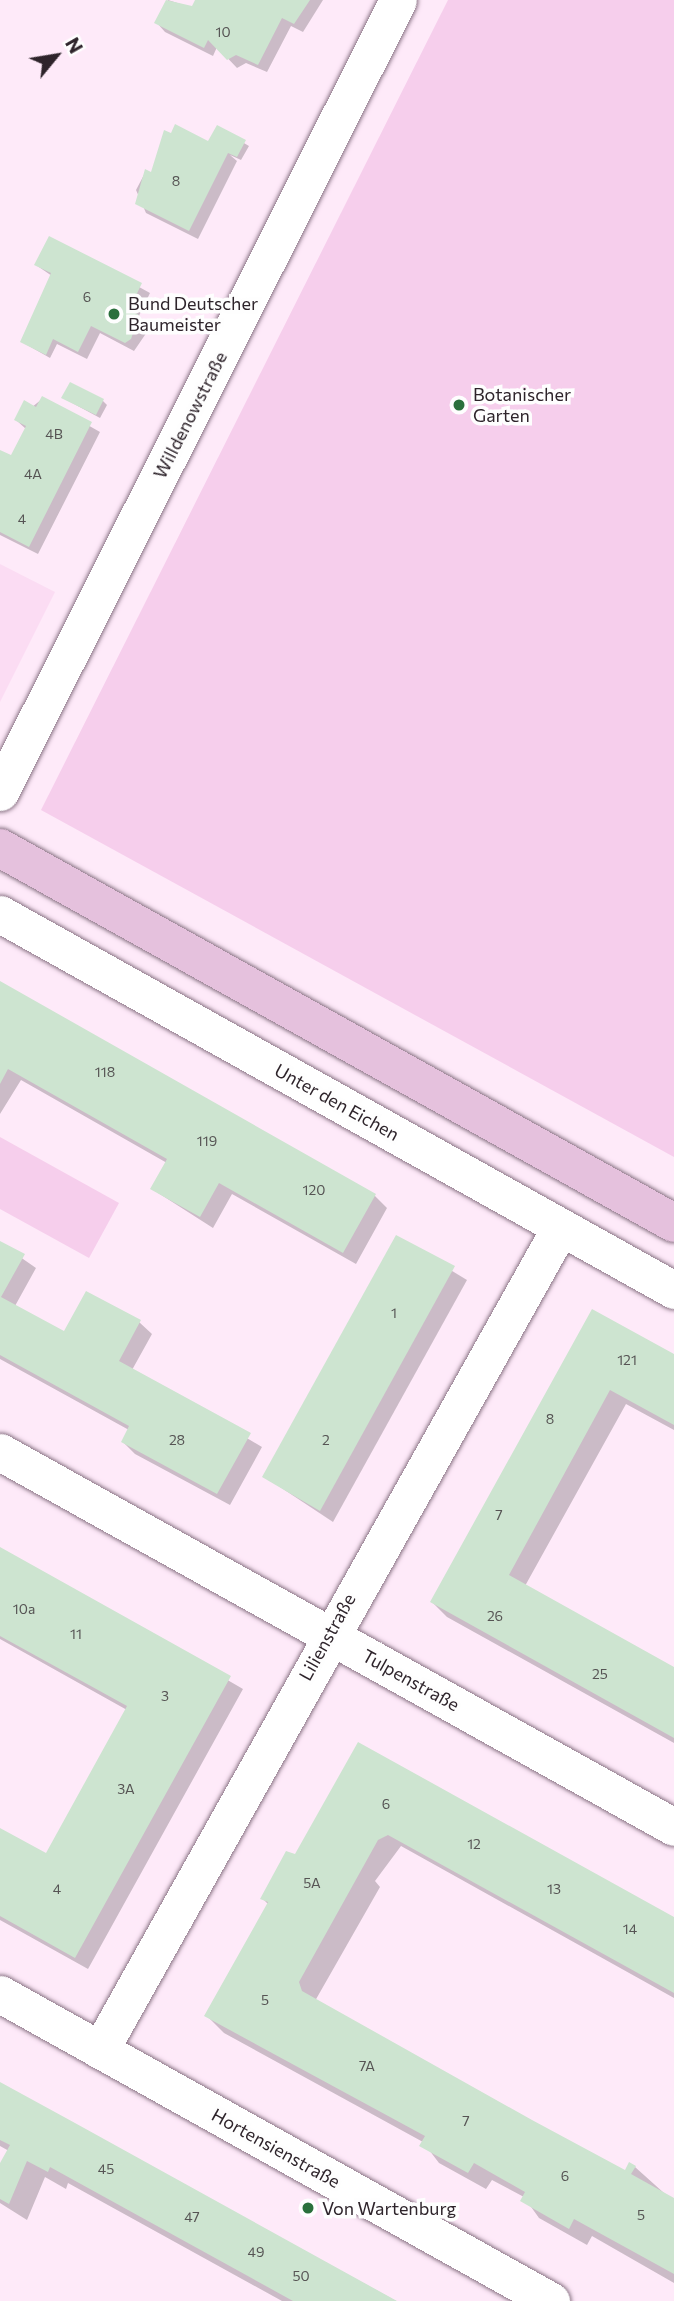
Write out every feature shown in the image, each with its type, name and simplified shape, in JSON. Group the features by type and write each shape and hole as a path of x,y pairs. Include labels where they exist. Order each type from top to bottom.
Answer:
{"main road":[{"path":"3,851 674,1223"}],"street":[{"name":"Willdenowstraße","path":"0,792 398,0"},
{"name":"Unter den Eichen","path":"0,914 674,1290"},
{"name":"Lilienstraße","path":"100,2050 328,1634 560,1228"},
{"name":"Tulpenstraße","path":"0,1452 674,1827"},
{"name":"Hortensienstraße","path":"0,1994 551,2301"}],"shaded area":[{"name":"Botanischer Garten","path":"448,0 674,0 674,1157 41,810"},
{"path":"0,564 55,592 0,702"},
{"path":"0,1137 119,1203 89,1258 0,1209"}],"building":[{"path":"166,0 192,6 195,0 310,0 294,24 282,18 258,65 236,55 227,60 208,40 204,48 154,23"},
{"path":"175,124 208,141 217,125 246,140 237,157 228,153 189,231 135,204 145,169 151,172 164,130 171,133"},
{"path":"49,236 142,283 129,310 139,315 131,339 125,343 91,326 78,352 53,339 46,355 20,342 51,273 34,265"},
{"path":"70,382 104,399 96,415 61,398"},
{"path":"42,396 92,422 29,547 0,532 0,450 11,455 26,426 14,420 24,400 36,407"},
{"path":"0,981 376,1194 343,1253 219,1183 200,1217 150,1189 167,1159 8,1069 0,1084"},
{"path":"396,1235 455,1266 320,1511 262,1477"},
{"path":"0,1241 25,1254 1,1297 64,1331 86,1291 141,1320 119,1361 251,1433 217,1494 121,1442 129,1426 0,1355"},
{"path":"592,1309 674,1354 674,1425 610,1390 509,1575 674,1667 674,1738 430,1602"},
{"path":"0,1547 231,1676 75,1958 0,1916 0,1828 46,1853 127,1706 0,1636"},
{"path":"358,1742 674,1917 674,1993 388,1835 378,1840 299,1982 302,1991 532,2120 625,2170 629,2162 636,2166 631,2174 674,2198 674,2274 574,2219 569,2229 520,2201 525,2192 474,2163 468,2173 419,2146 425,2136 204,2016 268,1902 260,1899 286,1851 295,1854"},
{"path":"0,2082 397,2301 293,2301 50,2167 48,2172 27,2161 9,2204 0,2199 0,2163 10,2145 0,2140"}],"place":[{"name":"Bund Deutscher Baumeister","path":"114,314"},
{"name":"Botanischer Garten","path":"459,405"},
{"name":"Von Wartenburg","path":"308,2208"}]}
